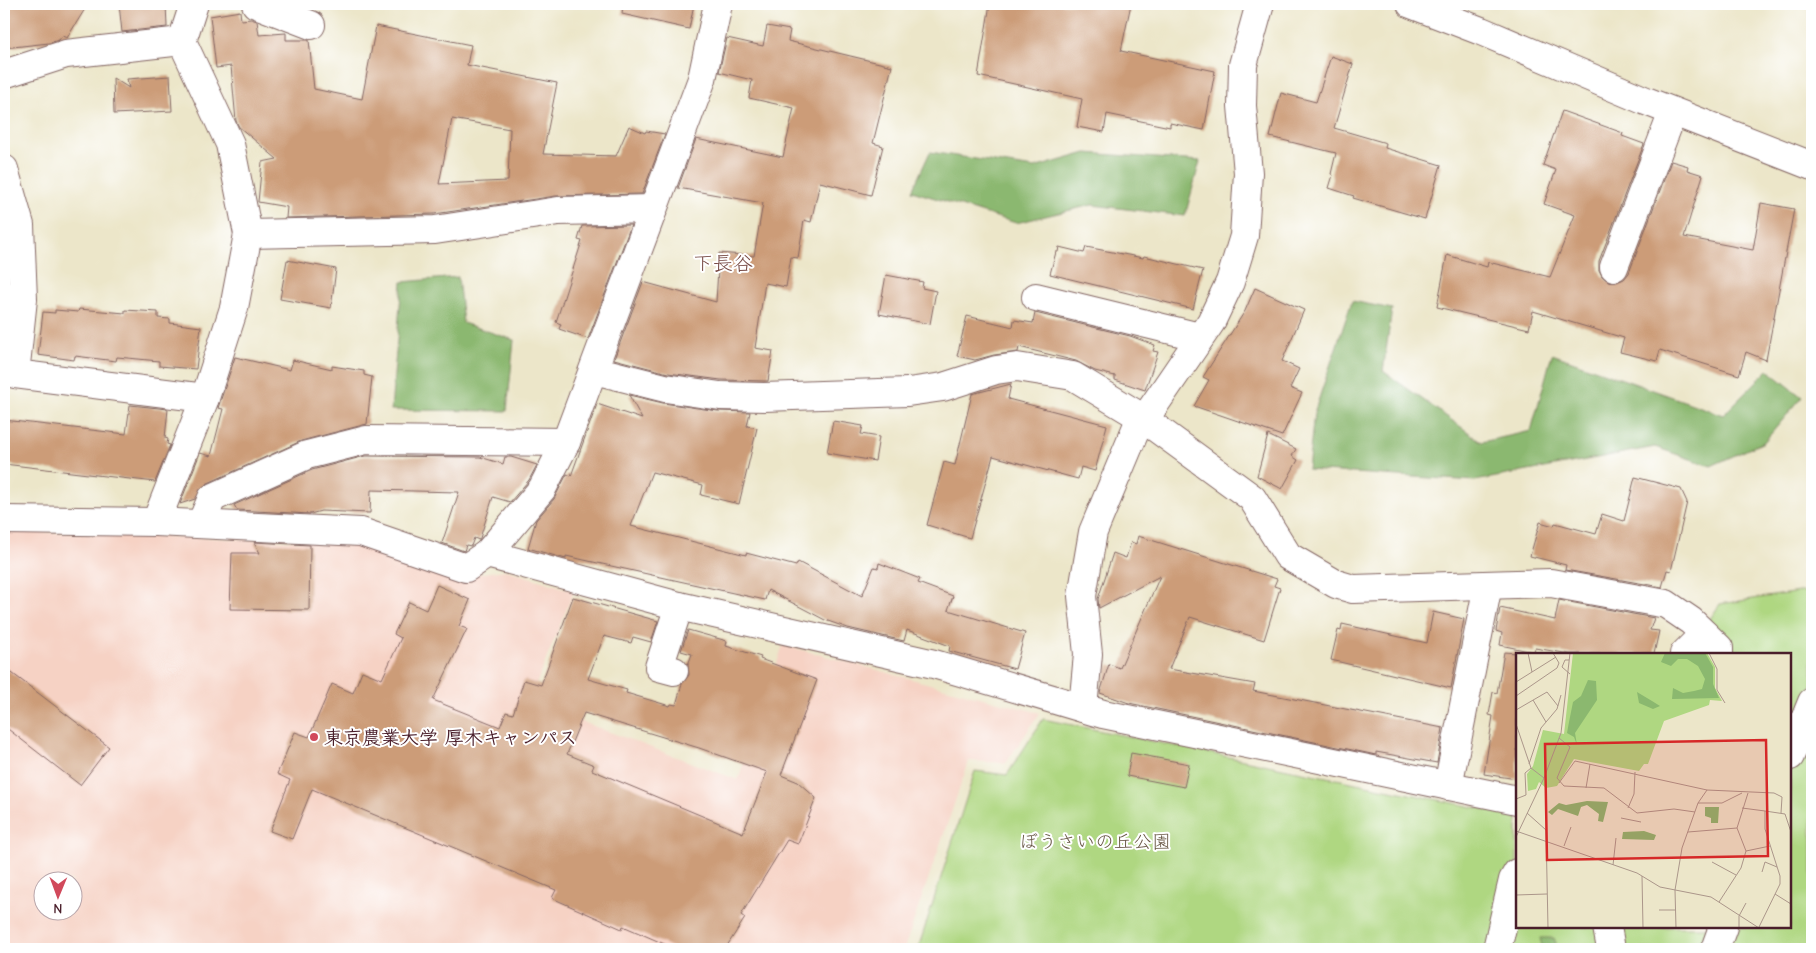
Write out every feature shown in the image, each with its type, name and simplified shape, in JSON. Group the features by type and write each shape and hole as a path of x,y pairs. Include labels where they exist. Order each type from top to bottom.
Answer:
{"street":[{"path":"156,522 205,398 234,308 248,234 230,144 182,41 194,4"},
{"path":"256,4 311,25"},
{"path":"4,520 156,522 361,532 466,568 487,554 542,490 566,442 702,79 718,4"},
{"path":"1083,708 1088,654 1082,596 1093,532 1142,418 1211,322 1230,282 1244,236 1248,173 1242,106 1243,65 1260,4"},
{"path":"1411,4 1672,112 1812,166"},
{"path":"4,74 66,54 182,41"},
{"path":"1614,267 1672,112"},
{"path":"4,169 20,225 23,299 9,374 205,398"},
{"path":"248,234 434,230 558,211 653,209"},
{"path":"1036,297 1200,337"},
{"path":"594,370 665,388 720,396 908,392 943,387 996,370 1017,367 1073,376 1142,418 1252,498 1288,556 1336,584 1353,589 1551,583 1666,604 1691,621 1712,644 1687,653"},
{"path":"201,524 212,498 307,455 366,440 566,442"},
{"path":"487,554 678,606 934,664 1083,708 1516,800"},
{"path":"1448,786 1488,585"},
{"path":"659,667 678,606"},
{"path":"1791,754 1812,702"},
{"path":"1497,949 1513,880 1516,875"},
{"path":"1607,928 1611,949"},
{"path":"1715,949 1723,928"}],"shaded area":[{"name":"東京農業大学 厚木キャンパス","path":"4,531 362,543 460,576 506,570 574,591 529,702 738,780 783,645 1040,713 1006,763 969,761 904,949 4,949"}],"green space":[{"path":"930,152 1034,168 1086,153 1200,161 1185,216 1092,205 1016,223 912,191"},
{"path":"458,277 463,323 514,340 507,411 391,410 402,282"},
{"path":"1352,301 1392,309 1383,371 1482,442 1531,431 1552,354 1723,415 1768,370 1802,397 1764,442 1711,466 1655,447 1475,481 1308,470 1314,413"},
{"name":"ぼうさいの丘公園","path":"1812,590 1812,949 918,949 975,771 1007,775 1043,719 1516,816 1516,928 1791,928 1791,653 1687,653 1720,604"},
{"path":"1540,938 1554,938 1558,949 1543,949"}],"building":[{"path":"4,4 88,4 67,38 62,36 59,40 49,43 4,48"},
{"path":"119,4 166,4 167,27 122,32"},
{"path":"623,4 694,4 689,29 622,14"},
{"path":"990,4 1131,4 1121,51 1215,71 1204,130 1170,123 1170,127 1107,114 1104,132 1077,127 1082,99 978,76"},
{"path":"240,11 241,20 251,19 257,21 259,35 286,33 286,40 309,40 314,89 362,99 376,26 471,45 467,65 557,83 543,154 616,156 629,126 645,133 646,131 665,134 642,194 556,196 434,214 286,218 287,207 258,202 262,162 277,159 239,127 236,121 231,66 216,68 210,16","holes":["452,119 510,129 508,181 439,184"]},
{"path":"767,26 790,30 788,41 892,66 873,143 883,146 871,195 820,182 811,222 804,220 798,258 791,257 786,287 765,283 755,348 773,351 768,381 721,380 668,373 614,359 643,282 716,302 719,253 754,256 763,203 678,188 696,139 783,157 794,108 749,98 752,80 719,72 727,38 763,46"},
{"path":"1331,56 1353,64 1334,128 1386,143 1385,148 1441,165 1425,219 1353,198 1354,196 1329,188 1336,153 1270,137 1281,93 1316,102"},
{"path":"170,76 172,111 114,114 113,78 129,88 127,79"},
{"path":"1562,111 1623,133 1622,136 1644,144 1599,261 1599,270 1608,281 1617,282 1624,279 1629,273 1671,161 1688,166 1687,170 1703,175 1684,237 1753,250 1761,203 1794,209 1766,360 1746,352 1739,375 1660,350 1657,361 1620,352 1624,338 1533,311 1529,329 1437,307 1447,255 1487,267 1488,262 1550,277 1575,215 1544,204 1556,170 1543,165"},
{"path":"631,225 588,339 559,329 561,324 556,322 582,241 578,240 582,226"},
{"path":"1059,247 1084,253 1086,247 1143,258 1144,256 1203,270 1193,309 1050,274"},
{"path":"287,260 336,269 331,308 280,299"},
{"path":"886,275 923,282 922,288 936,291 930,324 879,314"},
{"path":"1255,288 1304,310 1282,361 1299,369 1290,388 1302,393 1282,436 1194,406 1209,380 1203,377 1245,311"},
{"path":"79,309 125,313 125,310 158,312 158,318 170,319 170,323 201,327 196,369 159,366 159,361 117,357 116,361 75,356 74,360 38,355 43,312 55,313 55,310 78,312"},
{"path":"1035,313 1130,336 1155,345 1153,351 1158,352 1145,390 1115,380 1115,376 1095,371 1076,361 1019,347 1018,352 975,360 957,356 967,316 1013,327 1014,320 1033,323"},
{"path":"235,357 290,370 293,360 332,369 332,366 364,371 364,375 372,377 367,424 301,441 206,484 195,499 180,504 200,453 211,456 223,409 218,408"},
{"path":"1011,384 1008,399 1107,425 1095,471 1081,467 1078,479 993,456 970,538 927,525 944,462 955,465 972,394"},
{"path":"629,395 663,403 718,411 750,412 747,426 757,428 739,504 701,495 703,485 652,472 631,526 796,566 798,562 862,596 874,567 878,568 879,563 920,579 918,583 953,596 948,610 1025,633 1015,669 949,651 950,646 907,630 904,641 848,628 825,620 768,590 765,600 566,556 566,559 528,548 536,520 554,499 567,474 571,476 597,404 642,419"},
{"path":"130,405 168,409 165,438 168,439 167,444 170,445 155,482 4,464 4,420 126,434"},
{"path":"833,421 863,426 861,434 879,437 875,461 827,453"},
{"path":"1268,435 1296,449 1292,456 1298,460 1282,489 1257,476"},
{"path":"365,456 480,457 503,464 505,457 511,457 537,465 529,480 510,502 493,497 479,540 474,538 471,546 466,545 464,551 442,543 459,492 371,490 370,513 321,511 310,514 237,510 234,505 312,470"},
{"path":"1635,477 1681,489 1687,502 1671,571 1667,570 1662,587 1565,570 1566,565 1530,556 1540,522 1554,526 1555,523 1596,534 1602,514 1624,521"},
{"path":"1138,536 1277,579 1274,586 1280,588 1264,640 1190,617 1169,669 1255,684 1253,691 1443,728 1437,763 1376,752 1376,755 1129,703 1100,693 1109,664 1120,668 1160,576 1099,608 1098,599 1113,553 1126,558 1131,542 1136,544"},
{"path":"254,542 310,545 309,610 230,609 232,553 260,553"},
{"path":"437,585 470,600 459,626 467,629 433,700 500,727 506,712 513,714 524,680 541,685 573,597 658,621 651,642 633,637 631,643 604,636 588,679 627,690 626,693 670,706 671,704 676,705 682,684 689,675 688,665 692,654 681,651 688,630 727,641 726,646 761,657 760,659 817,680 781,775 798,782 816,798 798,844 787,840 741,915 745,918 725,949 676,949 623,926 622,929 552,898 556,890 312,789 292,839 270,831 290,780 277,774 295,732 309,737 332,684 353,693 362,671 382,679 401,638 394,634 409,602 426,610","holes":["584,713 699,748 767,772 743,833 592,770 594,765 567,754"]},
{"path":"1559,600 1654,618 1650,630 1659,631 1654,653 1564,653 1535,648 1534,652 1500,645 1502,633 1496,631 1500,608 1555,620"},
{"path":"1433,612 1464,619 1451,688 1331,660 1338,630 1341,631 1342,624 1427,643"},
{"path":"1504,652 1517,653 1516,779 1484,774 1493,716 1489,715 1493,692 1497,693"},
{"path":"4,667 109,747 80,785 4,726"},
{"path":"1131,753 1189,764 1184,787 1127,776"}],"place":[{"name":"東京農業大学 厚木キャンパス","path":"314,737"}],"district":[{"name":"下長谷","path":"723,263"}]}
